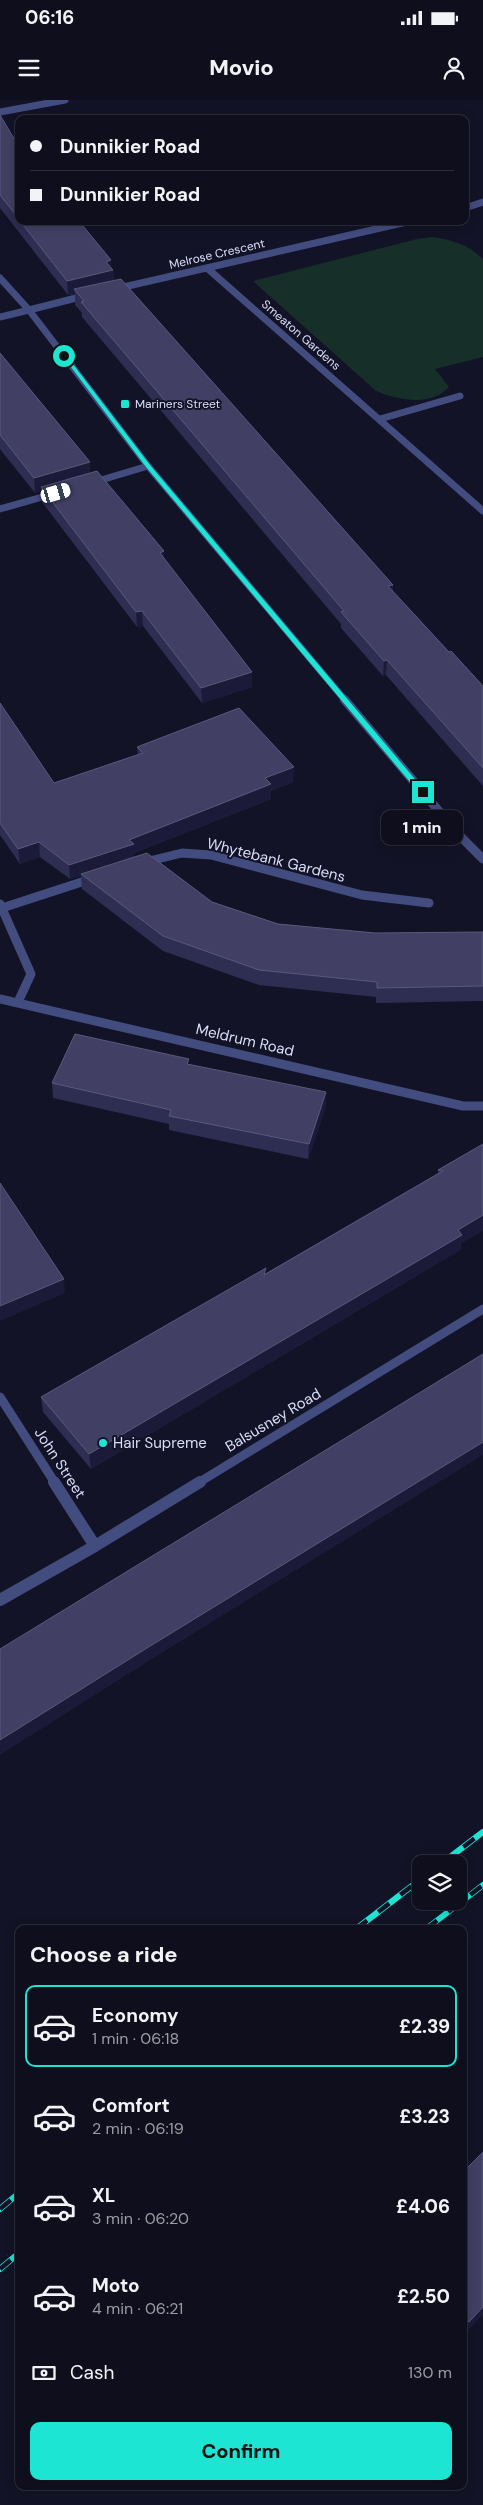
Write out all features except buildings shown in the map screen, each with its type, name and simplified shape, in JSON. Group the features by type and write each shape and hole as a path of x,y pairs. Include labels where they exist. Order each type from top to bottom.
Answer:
{"street":[{"path":"0,112 65,100"},
{"path":"469,207 483,202"},
{"name":"Melrose Crescent","path":"110,290 395,225"},
{"name":"Smeaton Gardens","path":"207,268 483,511"},
{"path":"0,278 29,310 148,466 460,836 483,859"},
{"path":"0,317 92,294"},
{"path":"380,419 460,396"},
{"path":"83,485 148,466"},
{"path":"0,509 65,490"},
{"name":"Whytebank Gardens","path":"132,866 182,853 211,855 362,895 430,903"},
{"path":"18,1002 31,974 1,906 104,875"},
{"name":"Meldrum Road","path":"0,999 463,1106 483,1106"},
{"path":"463,1106 483,1110"},
{"name":"Balsusney Road","path":"0,1600 95,1546 483,1309"},
{"name":"John Street","path":"0,1398 95,1546"}],"green space":[{"path":"433,237 460,244 472,250 483,259 483,357 435,369 449,387 433,397 414,400 404,399 376,391 253,281 417,239"}],"railway":[{"path":"453,1855 483,1832"},
{"path":"431,1925 483,1885"},
{"path":"361,1925 412,1886"},
{"path":"0,2209 15,2196"},
{"path":"0,2269 15,2256"}],"place":[{"name":"Mariners Street","path":"125,404"},
{"name":"Hair Supreme","path":"103,1443"}],"route":[{"path":"64,356 148,466 423,792"}]}
